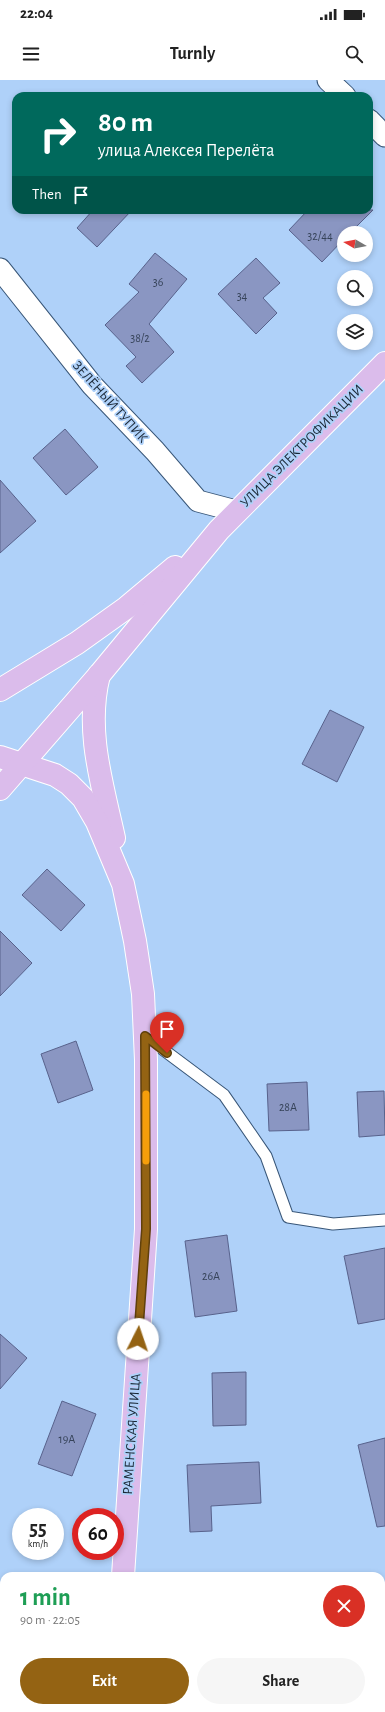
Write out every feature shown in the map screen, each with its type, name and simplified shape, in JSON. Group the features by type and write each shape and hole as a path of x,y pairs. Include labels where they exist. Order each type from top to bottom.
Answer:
{"main road":[{"name":"УЛИЦА ЭЛЕКТРОФИКАЦИИ","path":"219,530 236,511 385,363"},
{"path":"0,789 100,674 219,530"},
{"path":"0,690 77,643 126,608 219,530"},
{"path":"100,674 94,695 92,719 96,752 123,884"},
{"name":"РАМЕНСКАЯ УЛИЦА","path":"0,757 55,775 69,784 83,798 97,822 123,884 135,941 143,994 145,1036 146,1229 123,1572"}],"street":[{"path":"328,80 341,92"},
{"path":"373,124 385,136"},
{"name":"ЗЕЛЁНЫЙ ТУПИК","path":"0,269 92,385 155,451 198,501 236,511"}],"lane":[{"path":"145,1036 224,1095 266,1156 288,1217 333,1224 385,1220"}],"building":[{"path":"89,214 128,214 97,247 77,228"},
{"path":"304,214 369,214 357,226 337,226 337,246 322,262 289,230"},
{"path":"155,253 187,279 149,324 174,352 142,383 126,366 136,357 105,325 139,292 129,284"},
{"path":"256,258 280,283 263,298 277,313 256,334 218,294"},
{"path":"65,429 98,467 66,495 33,458"},
{"path":"0,480 36,521 0,553"},
{"path":"330,710 364,727 337,782 302,764"},
{"path":"47,869 85,905 61,931 22,895"},
{"path":"0,931 32,963 0,996"},
{"path":"76,1041 93,1090 58,1103 41,1054"},
{"path":"307,1082 309,1130 269,1131 267,1084"},
{"path":"384,1091 385,1135 359,1137 357,1092"},
{"path":"227,1235 237,1311 195,1317 185,1241"},
{"path":"385,1248 385,1319 358,1324 344,1256"},
{"path":"0,1334 27,1358 0,1389"},
{"path":"246,1372 246,1425 213,1426 212,1373"},
{"path":"62,1401 96,1414 72,1476 38,1464"},
{"path":"385,1438 385,1526 377,1527 358,1445"},
{"path":"259,1462 261,1503 211,1506 212,1531 190,1532 187,1465"}],"slow traffic":[{"path":"146,1094 146,1161"}],"route":[{"path":"138,1339 146,1229 145,1036 167,1053"}]}
